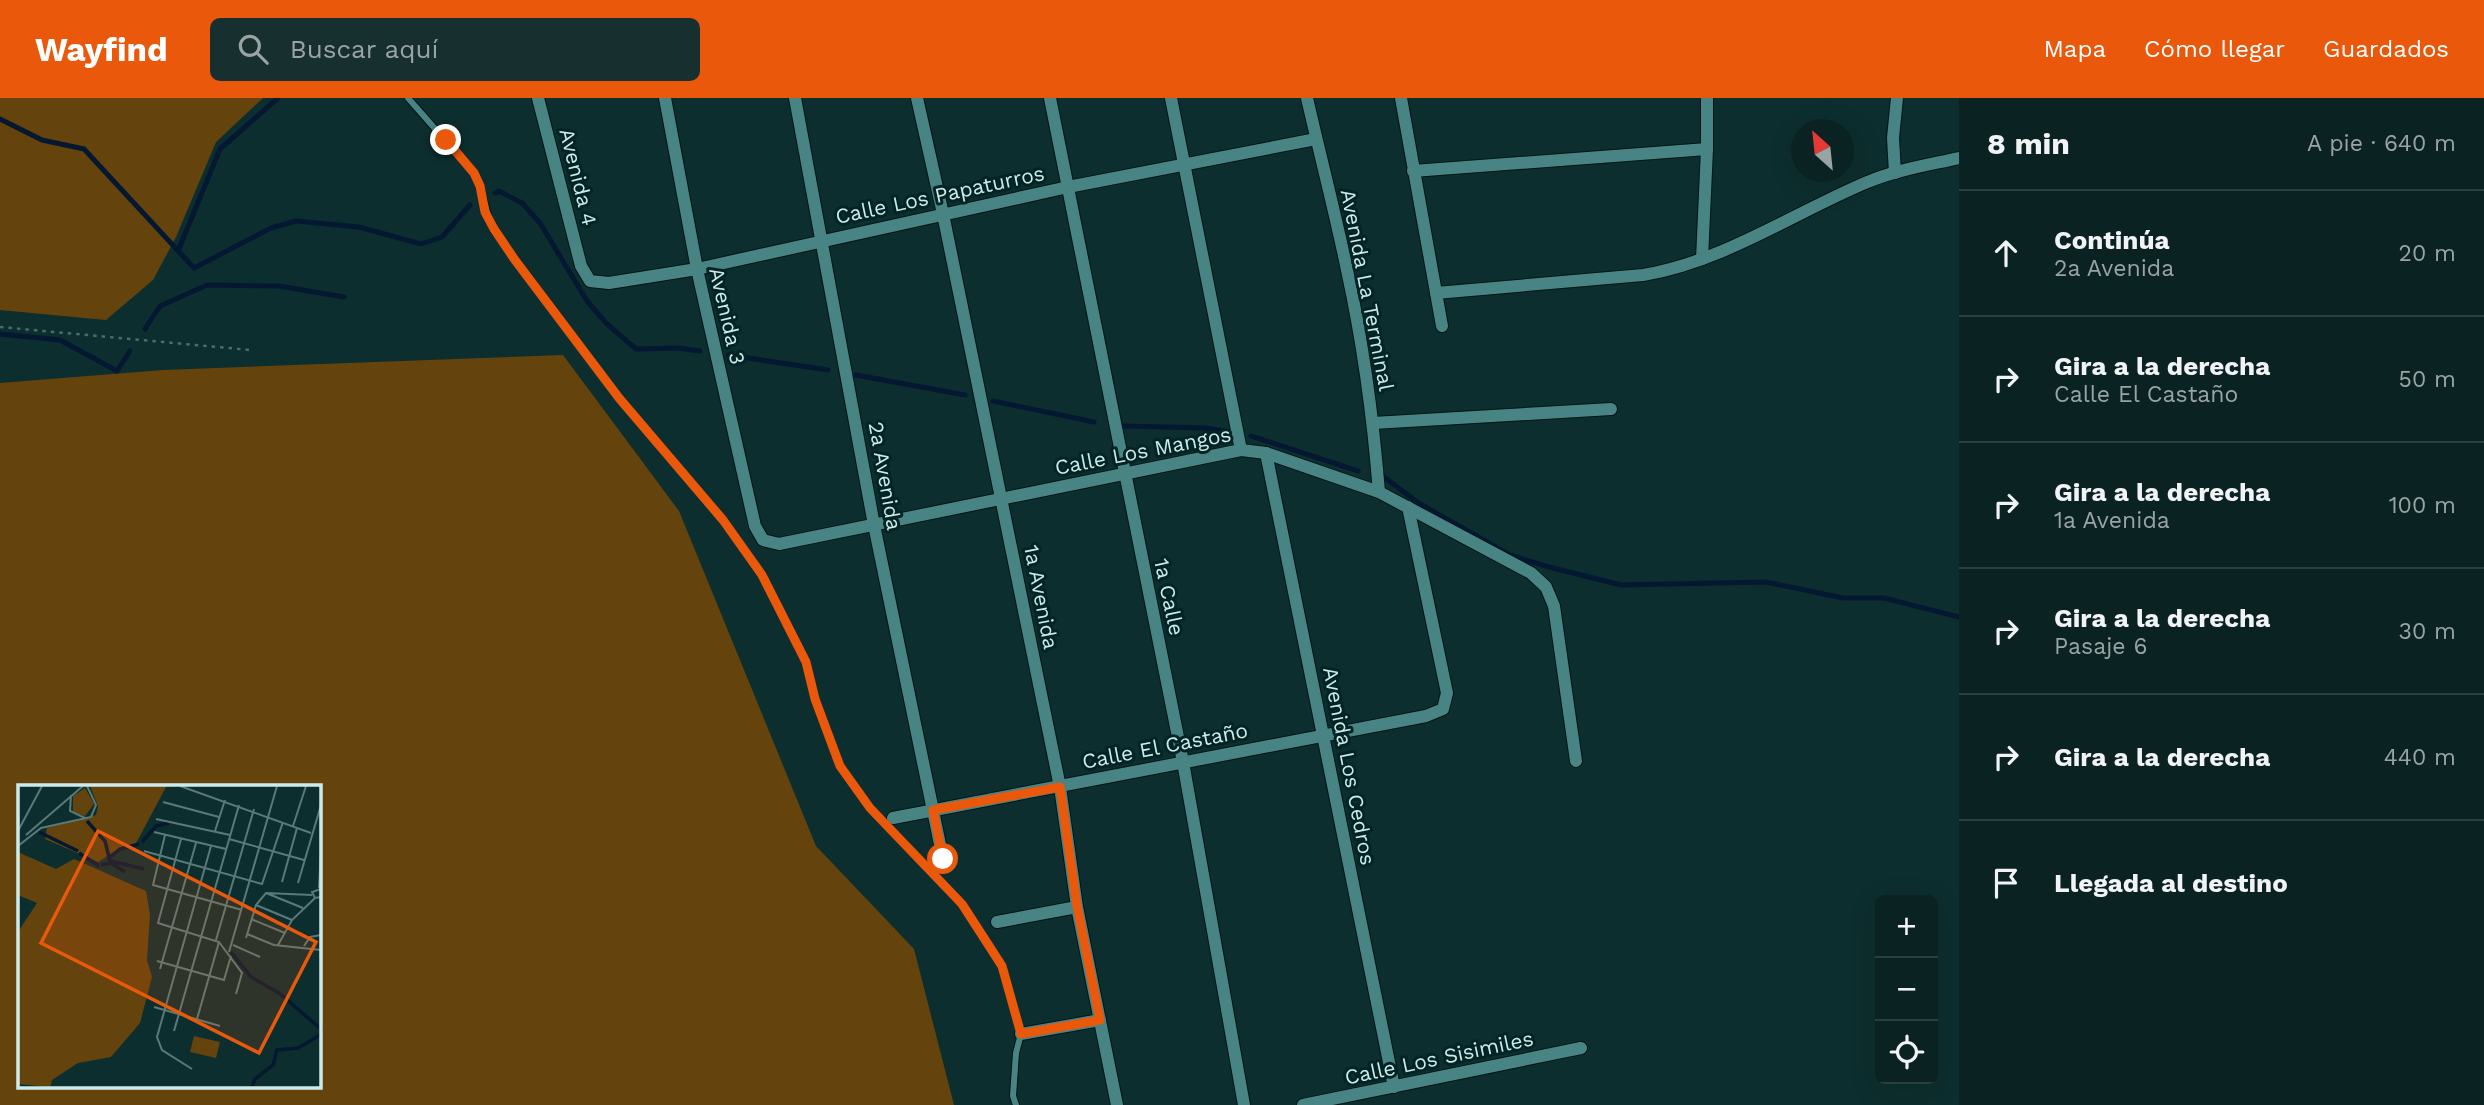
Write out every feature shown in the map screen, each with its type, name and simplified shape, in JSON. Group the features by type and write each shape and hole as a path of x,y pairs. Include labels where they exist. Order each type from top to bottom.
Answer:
{"street":[{"name":"Avenida 4","path":"538,98 581,266"},
{"name":"Avenida 3","path":"665,98 697,269 755,526 763,540"},
{"name":"2a Avenida","path":"795,98 874,524 943,859"},
{"name":"1a Avenida","path":"917,98 1060,787 1077,906 1117,1105"},
{"name":"1a Calle","path":"1050,98 1183,762 1244,1105"},
{"path":"1171,98 1241,450"},
{"name":"Avenida La Terminal","path":"1307,98 1347,270 1373,423 1379,492"},
{"path":"1401,98 1443,326"},
{"path":"1702,260 1707,98"},
{"path":"1895,173 1893,138 1897,98"},
{"name":"Calle Los Papaturros","path":"581,266 590,281 609,283 697,269 1068,187 1316,139"},
{"path":"1413,171 1707,149"},
{"path":"1436,293 1643,275 1672,270 1702,260 1868,181 1959,158"},
{"path":"1373,423 1611,409"},
{"name":"Calle Los Mangos","path":"763,540 779,544 1241,450 1266,453 1379,492 1531,573 1546,587 1554,607 1576,761"},
{"name":"Avenida Los Cedros","path":"1266,453 1394,1087"},
{"name":"Calle El Castaño","path":"893,818 1426,716 1443,709 1447,693 1408,506"},
{"path":"997,922 1077,906"},
{"path":"1021,1034 1100,1020"},
{"name":"Calle Los Sisimiles","path":"1303,1105 1581,1048"}],"lane":[{"path":"408,98 474,173 480,186 485,212 494,229 565,328 619,398 723,520 762,575 806,662 815,699 840,766 870,808 962,904 1002,966 1021,1034 1016,1053 1013,1096 1016,1105"}],"path":[{"path":"0,327 250,350"}],"shaded area":[{"path":"0,98 263,98 216,142 176,237 153,280 106,320 0,310"},
{"path":"563,355 679,511 816,846 914,949 954,1105 0,1105 0,383 163,370"}],"waterway":[{"path":"178,251 220,149 278,98"},
{"path":"0,119 42,140 84,149 194,268 271,228 296,221 359,227 421,244 442,237 470,205"},
{"path":"495,193 499,191 522,203 540,223 587,301 606,323 636,349 678,348 700,351"},
{"path":"145,329 160,306 207,285 279,286 344,297"},
{"path":"0,334 60,340 117,371 130,351"},
{"path":"728,355 828,370"},
{"path":"856,375 965,395"},
{"path":"993,401 1094,422"},
{"path":"1122,426 1206,428 1223,431"},
{"path":"1251,436 1358,471"},
{"path":"1384,477 1417,502 1510,555 1621,585 1766,582 1843,598 1884,598 1959,617"}],"route":[{"path":"446,140 474,173 480,186 485,212 515,260 619,398 723,520 762,575 806,662 815,699 840,766 870,808 962,904 1002,966 1021,1034 1100,1020 1077,906 1060,787 933,810 943,859"}]}
